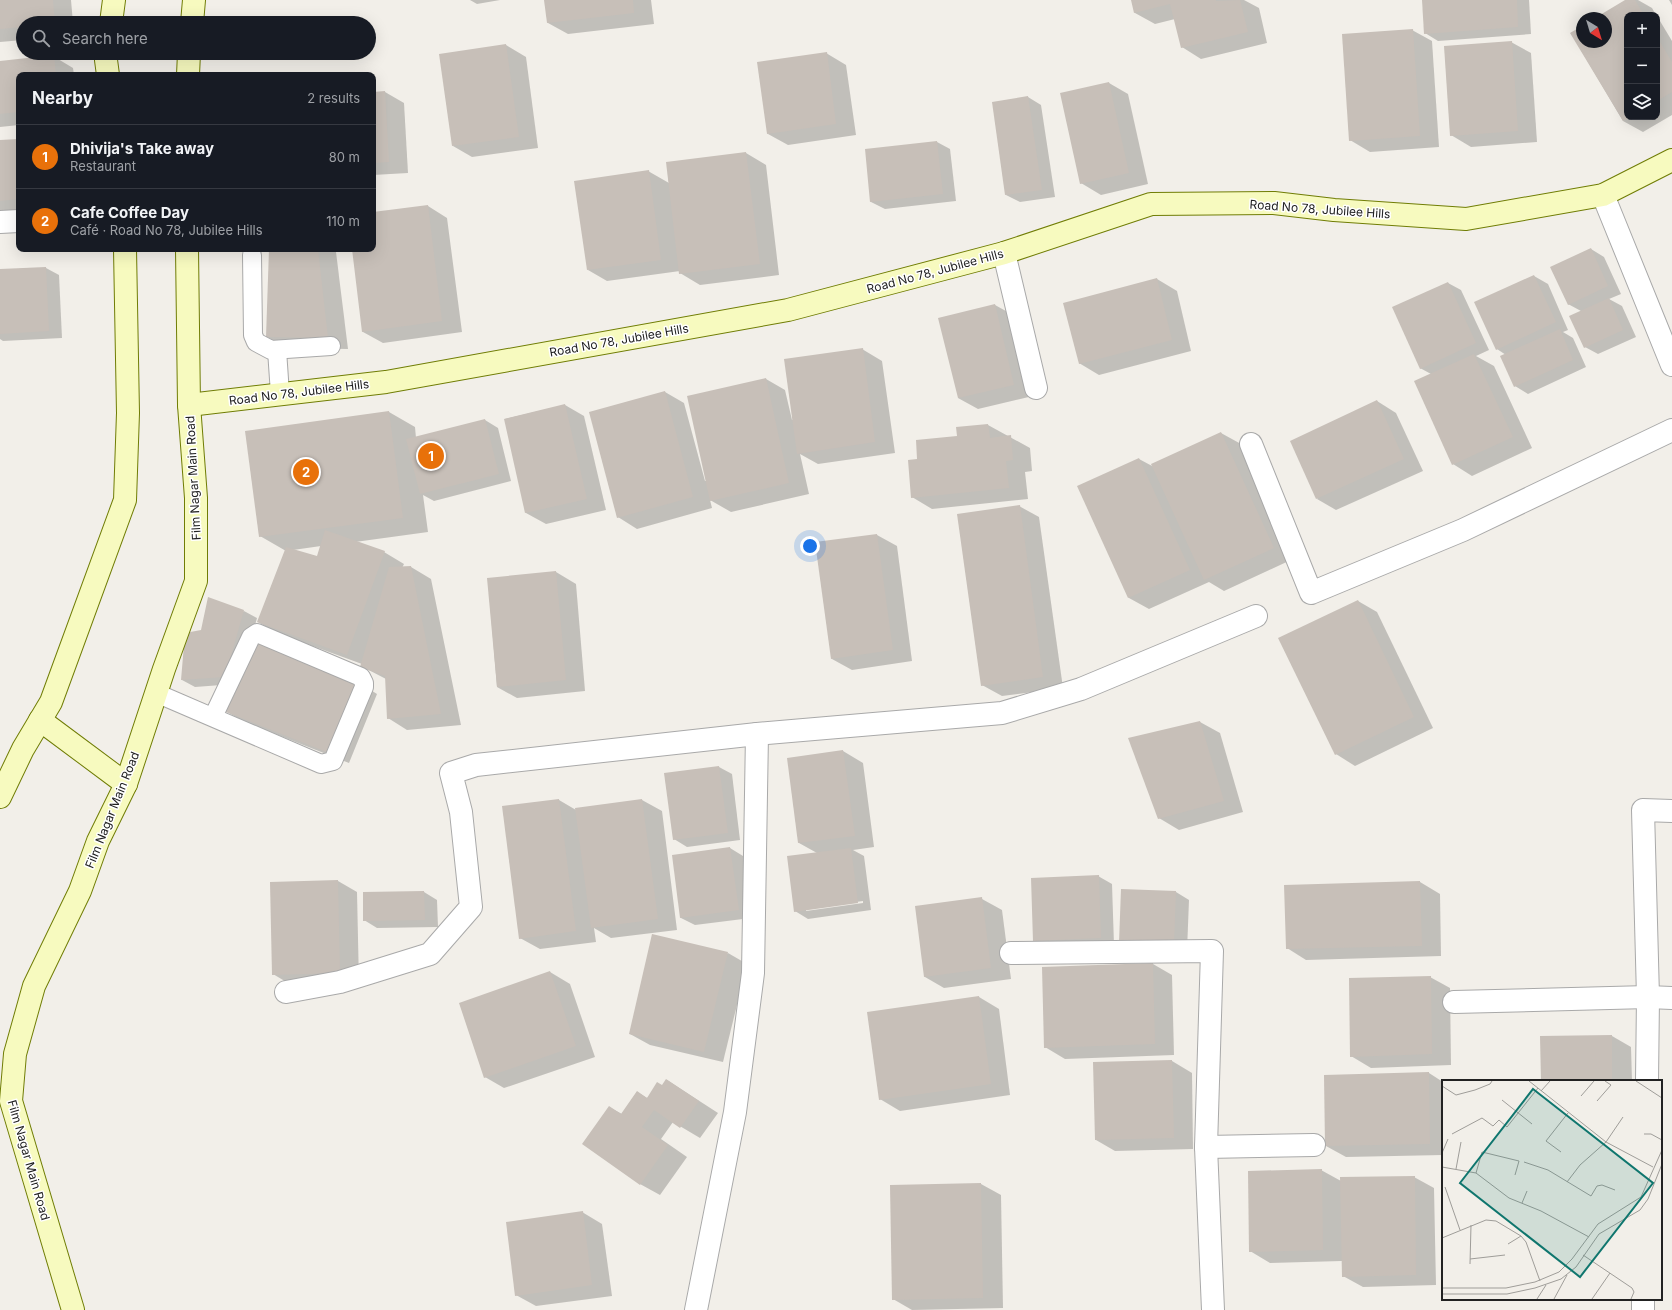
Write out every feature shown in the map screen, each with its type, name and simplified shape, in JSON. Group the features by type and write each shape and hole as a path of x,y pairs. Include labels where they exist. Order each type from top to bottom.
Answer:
{"main road":[{"path":"112,16 114,0"},
{"path":"193,16 194,0"},
{"path":"107,60 108,72"},
{"path":"188,72 189,60"},
{"name":"Road No 78, Jubilee Hills","path":"189,405 386,382 788,310 1004,253 1152,204 1274,203 1334,210 1466,220 1603,196 1672,160"},
{"path":"0,797 23,749 51,702 125,500 128,412 125,252"},
{"name":"Film Nagar Main Road","path":"73,1310 10,1101 15,1054 34,986 80,891 98,841 126,784 156,692 196,580 196,498 189,405 187,252"},
{"path":"40,720 126,784"}],"street":[{"path":"1603,196 1672,365"},
{"path":"0,222 16,221"},
{"path":"1004,253 1036,388"},
{"path":"1251,444 1311,593 1463,530 1672,430"},
{"path":"286,992 340,982 430,954 471,907 461,812 451,773 476,765 757,734 1002,713 1081,689 1256,616"},
{"path":"696,1310 735,1112 753,972 757,734"},
{"path":"1647,1080 1648,997 1644,810 1672,811"},
{"path":"1011,953 1212,951 1206,1147 1213,1310"},
{"path":"1454,1002 1648,997 1672,998"},
{"path":"1206,1147 1314,1145"}],"lane":[{"path":"252,255 253,335 256,342 271,350 331,346"},
{"path":"277,350 280,394"},
{"path":"156,692 213,717 321,764 333,761 364,687 364,683 361,677 257,633 250,637 213,717"}],"building":[{"path":"0,0 53,0 54,16 16,16 16,28 0,29"},
{"path":"544,0 633,0 634,13 547,23"},
{"path":"1131,0 1240,0 1248,32 1181,48 1170,4 1134,13"},
{"path":"1422,0 1517,0 1518,27 1424,34"},
{"path":"1625,0 1635,0 1642,12 1624,12 1625,120 1623,121 1579,48 1612,48 1612,12 1605,12"},
{"path":"1413,29 1420,136 1349,141 1342,34"},
{"path":"1576,30 1576,43 1570,33"},
{"path":"1512,41 1518,131 1450,136 1444,46"},
{"path":"1660,42 1672,62 1672,92 1660,99"},
{"path":"506,44 519,137 452,146 439,54"},
{"path":"827,52 836,124 767,134 757,62"},
{"path":"16,59 54,60 56,72 16,72 16,112 0,114 0,61"},
{"path":"1109,82 1129,173 1080,184 1060,93"},
{"path":"385,91 389,162 376,163 376,92"},
{"path":"1028,96 1042,190 1005,195 992,102"},
{"path":"16,139 16,199 0,201 0,140"},
{"path":"937,141 943,194 870,202 865,149"},
{"path":"746,152 760,264 679,274 666,162"},
{"path":"649,170 661,260 587,270 574,181"},
{"path":"428,205 442,321 362,332 352,252 376,252 376,212"},
{"path":"1591,248 1608,286 1568,305 1550,267"},
{"path":"269,252 318,252 328,338 266,337"},
{"path":"46,267 49,331 0,334 0,269"},
{"path":"1534,275 1556,322 1496,350 1474,302"},
{"path":"1157,278 1172,340 1079,364 1063,303"},
{"path":"1448,282 1476,343 1420,369 1392,307"},
{"path":"1609,298 1623,330 1584,348 1569,316"},
{"path":"995,304 1014,385 958,398 938,318"},
{"path":"1560,329 1573,360 1514,387 1500,356"},
{"path":"863,348 875,442 797,454 784,359"},
{"path":"1474,354 1513,437 1452,465 1414,381"},
{"path":"766,378 789,483 710,501 687,396"},
{"path":"665,391 693,497 617,518 589,412"},
{"path":"1377,400 1404,459 1316,499 1290,441"},
{"path":"565,404 587,499 525,513 504,419"},
{"path":"389,411 403,518 259,537 245,431"},
{"path":"485,419 499,474 420,494 406,439"},
{"path":"988,424 990,438 1011,435 1013,460 1006,461 1009,488 911,498 908,460 917,459 916,440 957,436 956,427"},
{"path":"1221,432 1274,548 1204,580 1151,464"},
{"path":"1139,458 1190,570 1128,598 1077,486"},
{"path":"1020,505 1043,677 981,686 957,514"},
{"path":"325,530 385,551 347,655 257,622 286,547 317,556"},
{"path":"877,534 893,650 831,659 815,542"},
{"path":"411,566 441,714 387,719 385,676 360,667 389,567"},
{"path":"556,571 566,680 497,687 487,578"},
{"path":"208,597 244,610 225,677 181,680 185,633 201,630"},
{"path":"1358,600 1414,717 1335,755 1278,638"},
{"path":"252,640 358,681 329,753 224,711"},
{"path":"1200,721 1224,801 1158,819 1128,738"},
{"path":"843,750 855,836 798,843 787,758"},
{"path":"719,766 728,833 673,840 664,773"},
{"path":"559,799 576,931 519,939 502,806"},
{"path":"642,799 658,919 591,928 575,808"},
{"path":"730,847 739,910 680,918 672,855"},
{"path":"851,848 858,903 794,912 787,856"},
{"path":"1099,875 1101,938 1033,941 1031,878"},
{"path":"338,880 340,973 272,975 270,882"},
{"path":"1420,881 1422,946 1286,949 1284,885"},
{"path":"1121,889 1176,891 1174,944 1119,943"},
{"path":"424,891 425,920 363,921 363,892"},
{"path":"982,897 991,968 924,977 915,906"},
{"path":"652,934 728,952 704,1052 629,1034"},
{"path":"1153,963 1155,1044 1044,1048 1042,967"},
{"path":"550,971 576,1046 484,1078 459,1003"},
{"path":"1431,976 1432,1054 1350,1057 1349,978"},
{"path":"979,996 991,1084 879,1100 867,1012"},
{"path":"1612,1035 1612,1080 1541,1080 1540,1036"},
{"path":"1172,1060 1174,1138 1095,1140 1093,1062"},
{"path":"1429,1072 1430,1144 1325,1146 1324,1075"},
{"path":"666,1079 699,1101 680,1128 654,1110 642,1127 668,1145 640,1185 582,1144 609,1106 621,1114 637,1091 647,1098 657,1082 662,1085"},
{"path":"1322,1169 1323,1250 1249,1252 1248,1171"},
{"path":"1415,1176 1416,1275 1342,1277 1340,1177"},
{"path":"981,1183 983,1298 892,1300 890,1185"},
{"path":"583,1211 592,1285 515,1296 506,1222"}],"place":[{"name":"Dhivija's Take away","path":"431,456"},
{"name":"Cafe Coffee Day","path":"306,472"}]}
